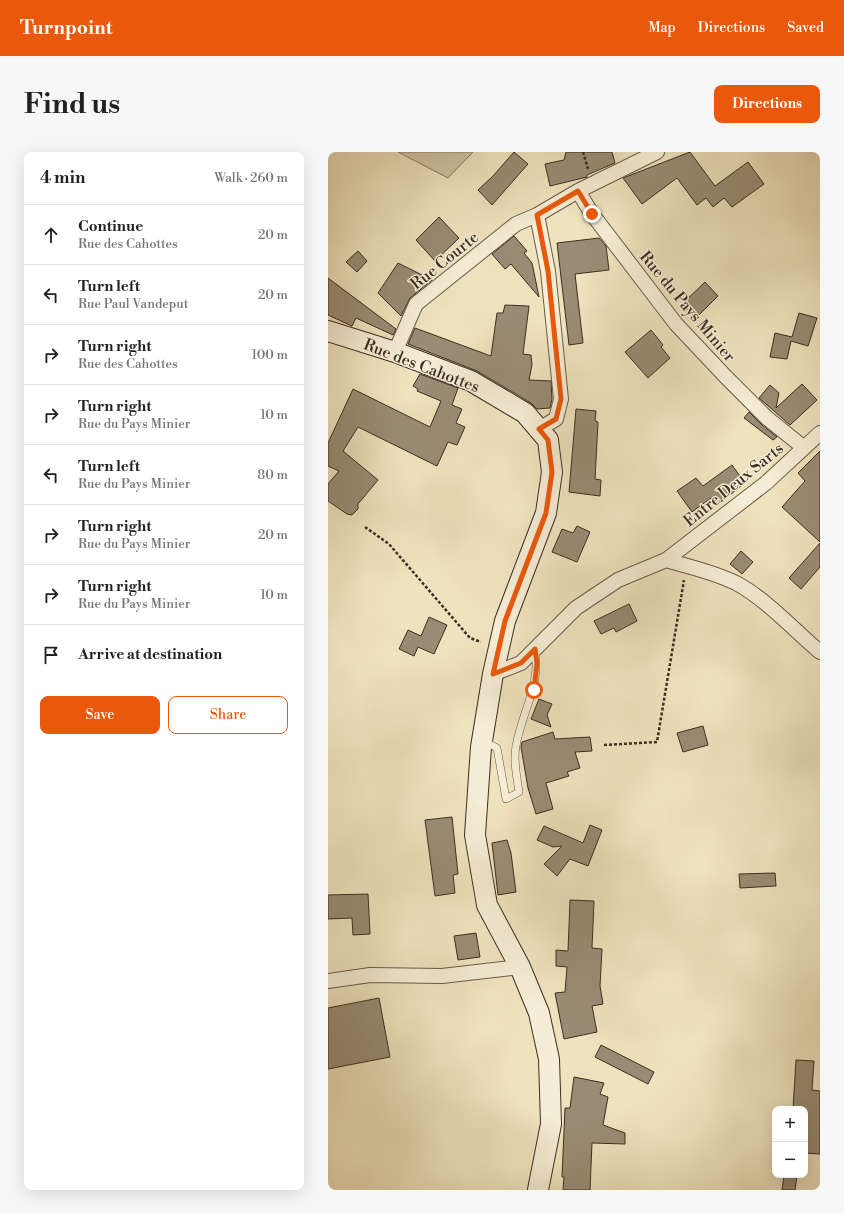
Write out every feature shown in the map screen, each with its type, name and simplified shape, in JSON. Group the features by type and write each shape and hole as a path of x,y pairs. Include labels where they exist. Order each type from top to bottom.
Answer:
{"street":[{"path":"539,429 556,419 561,399 548,271 537,215 578,191 657,152"},
{"name":"Rue du Pays Minier","path":"578,191 592,214 676,324 751,402 803,448"},
{"name":"Rue Courte","path":"395,352 416,304 516,224 537,215"},
{"name":"Rue des Cahottes","path":"328,331 395,352 471,381 525,412 548,440 552,472 546,513 505,621 493,674 482,740 475,834 487,905 520,967 539,1013 549,1059 551,1124 538,1190"},
{"name":"Entre Deux Sarts","path":"493,674 521,663 576,608 618,580 666,560 766,483 820,433"},
{"path":"666,560 718,574 743,587 820,652"},
{"path":"328,981 370,974 442,976 520,967"}],"lane":[{"path":"482,740 497,748 506,799 519,792 515,764 516,746 534,690 537,663 535,649"}],"path":[{"path":"364,527 389,544 470,638 499,649"},
{"path":"604,745 657,742 686,566"}],"shaded area":[{"path":"398,152 473,152 448,178"}],"building":[{"path":"514,152 528,164 492,205 478,190 493,176"},
{"path":"566,152 612,152 615,163 587,175 587,177 550,186 545,164 564,160"},
{"path":"690,152 715,186 748,162 764,184 732,207 724,198 713,207 706,198 697,205 677,178 642,204 623,178"},
{"path":"439,217 459,238 435,261 416,240"},
{"path":"514,236 527,251 524,253 532,263 539,297 511,264 505,269 492,254"},
{"path":"599,238 606,246 609,270 575,274 583,343 569,345 557,243"},
{"path":"358,251 367,261 357,272 346,262"},
{"path":"398,263 432,280 410,298 401,316 378,293"},
{"path":"328,278 396,329 393,335 356,318 352,326 328,315"},
{"path":"705,282 718,296 696,318 682,304"},
{"path":"505,305 529,306 523,354 531,355 532,365 529,380 551,381 552,399 550,408 537,409 531,403 477,371 408,344 415,328 491,356 497,313 503,313"},
{"path":"799,313 817,318 808,346 791,341 787,359 770,357 775,333 792,337"},
{"path":"651,330 663,345 661,347 670,358 648,378 625,352"},
{"path":"420,374 458,388 452,405 462,409 456,423 465,427 457,445 448,442 437,466 358,427 343,451 378,480 358,504 358,509 352,515 347,514 328,501 328,484 339,471 328,466 328,443 353,389 430,427 441,401 417,391 418,389 413,386"},
{"path":"802,384 817,400 790,425 759,398 770,385 779,393 776,408"},
{"path":"576,409 596,411 595,421 598,422 595,479 601,480 600,496 569,492"},
{"path":"749,412 777,437 773,440 744,418"},
{"path":"820,451 820,542 782,507 805,481 798,473"},
{"path":"732,465 745,483 717,505 711,498 692,512 677,491 696,478 703,486"},
{"path":"577,526 590,532 577,562 552,552 562,529 573,533"},
{"path":"820,543 820,567 801,589 789,578"},
{"path":"741,551 753,562 742,574 730,564"},
{"path":"629,604 637,621 616,632 614,628 601,634 594,621"},
{"path":"429,617 447,625 434,654 418,647 414,656 399,649 408,630 421,636"},
{"path":"539,699 552,704 547,715 551,727 531,719"},
{"path":"703,726 708,745 683,752 677,733"},
{"path":"553,732 555,739 590,737 592,751 575,752 580,768 567,772 569,776 546,783 553,809 536,814 528,788 521,747 522,742"},
{"path":"452,817 458,874 453,875 455,893 435,896 425,820"},
{"path":"590,825 602,830 588,866 570,859 557,876 544,864 562,846 553,847 537,840 544,826 583,843"},
{"path":"507,840 511,853 516,892 498,895 492,843"},
{"path":"775,873 776,886 740,888 739,874"},
{"path":"368,894 370,934 353,935 352,918 328,919 328,895"},
{"path":"570,900 594,901 592,948 602,949 600,986 603,1004 592,1006 597,1032 564,1039 555,993 565,992 567,967 556,966 556,950 568,951"},
{"path":"476,933 480,957 458,960 454,936"},
{"path":"379,998 390,1057 328,1069 328,1008"},
{"path":"601,1045 654,1072 648,1084 595,1057"},
{"path":"796,1060 814,1061 812,1090 820,1091 820,1154 808,1153 808,1106 793,1106"},
{"path":"574,1077 604,1083 600,1094 608,1097 603,1125 625,1133 625,1144 592,1143 590,1190 563,1190 564,1177 562,1177 565,1108 570,1108"},
{"path":"784,1178 797,1178 795,1190 782,1190"}],"route":[{"path":"534,690 537,663 535,649 521,663 493,674 505,621 546,513 552,472 548,440 539,429 556,419 561,399 548,271 537,215 578,191 592,214"}]}
